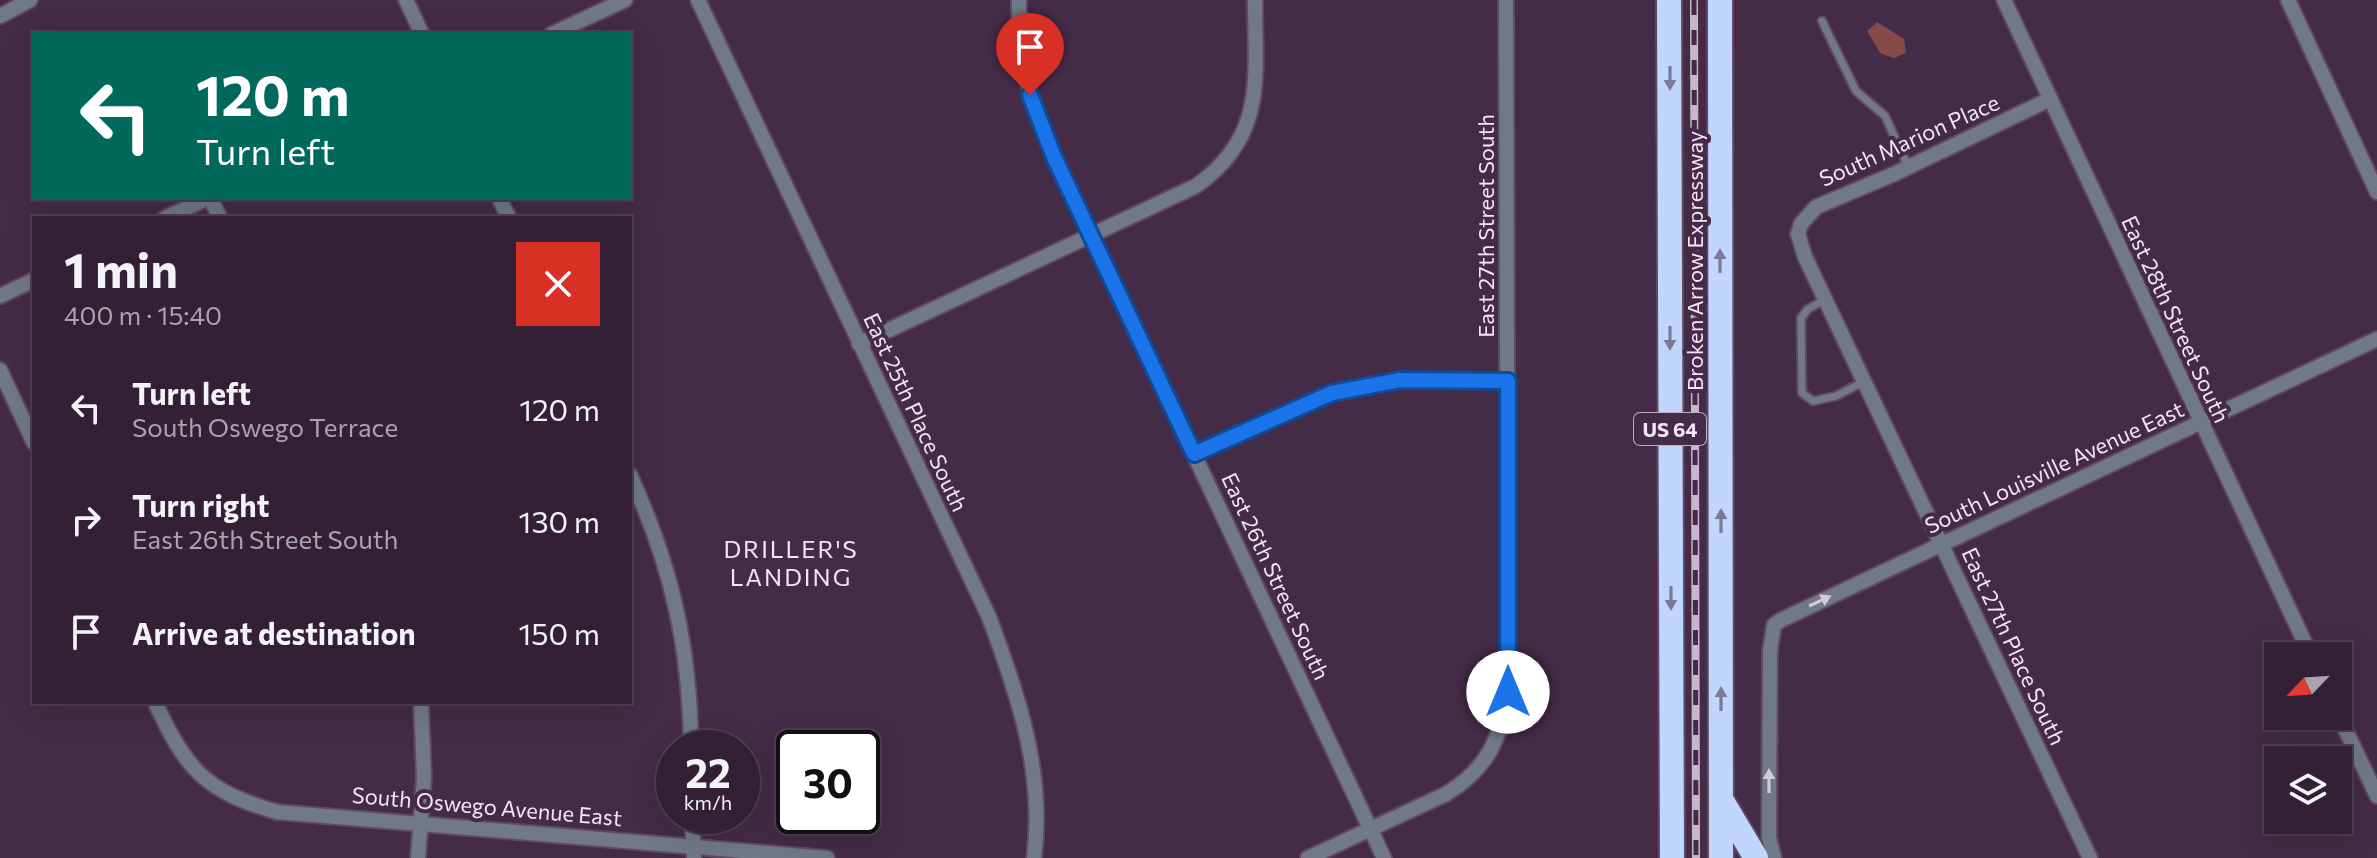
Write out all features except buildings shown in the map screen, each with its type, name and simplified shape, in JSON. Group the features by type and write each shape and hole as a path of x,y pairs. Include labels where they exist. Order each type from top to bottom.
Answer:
{"highway":[{"name":"Broken Arrow Expressway","path":"1669,0 1672,858"},
{"name":"Broken Arrow Expressway","path":"1720,0 1721,858"},
{"path":"1721,799 1756,858"}],"street":[{"path":"0,16 30,0"},
{"path":"406,0 421,32"},
{"path":"556,32 625,0"},
{"name":"East 25th Place South","path":"698,0 989,617 1012,677 1028,732 1036,793 1034,858"},
{"name":"East 26th Street South","path":"1019,0 1020,50 1025,79 1054,157 1384,858"},
{"path":"859,344 1196,186 1226,161 1241,140 1253,108 1255,0"},
{"name":"East 27th Street South","path":"1371,830 1464,782 1490,753 1499,737 1508,692 1506,0"},
{"name":"East 28th Street South","path":"2004,0 2304,642"},
{"path":"2288,0 2377,192"},
{"name":"South Marion Place","path":"1798,234 1805,217 1816,207 2050,99"},
{"path":"169,216 205,200"},
{"name":"East 27th Place South","path":"1798,234 1805,257 2090,858"},
{"path":"0,296 32,281"},
{"name":"South Louisville Avenue East","path":"1774,858 1769,837 1770,651 1774,625 2377,339"},
{"path":"0,370 32,439"},
{"path":"1194,454 1332,393 1400,380 1508,381"},
{"path":"632,480 655,534 681,623 690,730"},
{"name":"South Oswego Avenue East","path":"156,704 181,754 199,775 225,794 277,812 421,823 693,852 827,858"},
{"path":"418,858 424,777 421,704"},
{"path":"2346,730 2377,796"},
{"path":"1308,858 1371,830"}],"lane":[{"path":"1822,21 1856,91 1885,116 1908,166"},
{"path":"1826,299 1808,309 1801,318 1802,393 1813,401 1822,401 1865,381"}],"shaded area":[{"path":"1877,22 1904,39 1906,53 1894,58 1880,53 1867,31"}],"railway":[{"path":"1694,0 1696,858"}],"district":[{"name":"DRILLER'S LANDING","path":"791,562"}],"route":[{"path":"1030,95 1054,157 1194,454 1332,393 1400,380 1508,381 1508,692"}]}
